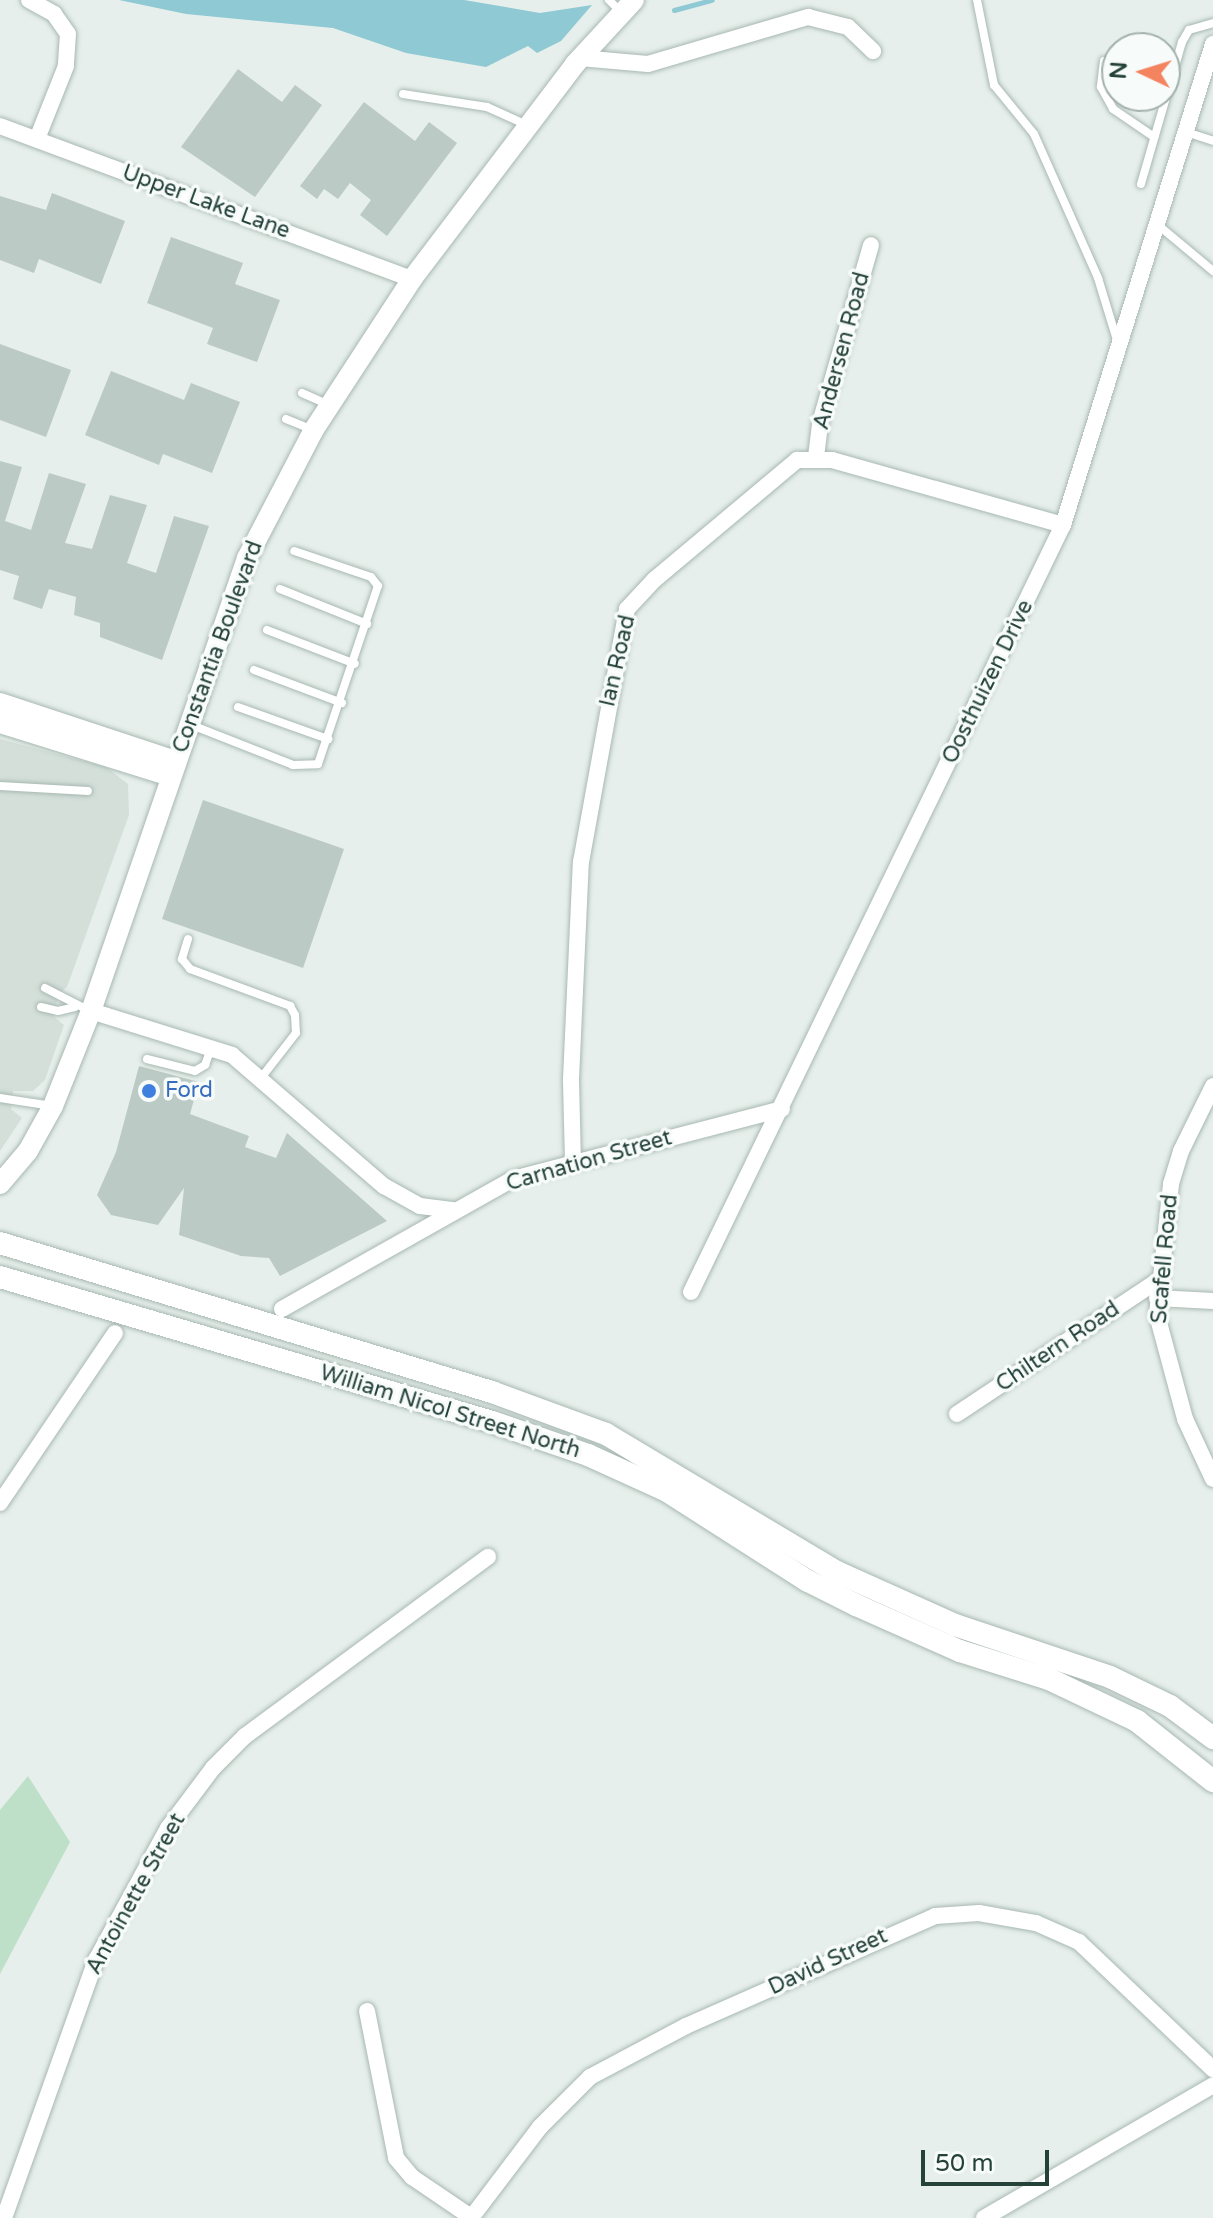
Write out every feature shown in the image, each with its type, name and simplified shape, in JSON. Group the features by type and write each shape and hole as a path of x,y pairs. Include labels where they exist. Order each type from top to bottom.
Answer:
{"main road":[{"name":"William Nicol Street North","path":"0,1243 492,1392 606,1434 837,1572 955,1625 1110,1677 1170,1706 1213,1738"},
{"name":"William Nicol Street North","path":"0,1277 588,1455 667,1491 808,1581 856,1605 1113,1708 1166,1741 1213,1781"}],"street":[{"path":"29,0 54,14 68,34 69,48 37,139"},
{"name":"Constantia Boulevard","path":"0,1184 28,1151 53,1106 83,1009 247,558 313,431 412,279 622,6"},
{"path":"580,58 648,64 808,17 848,27 873,51"},
{"name":"Oosthuizen Drive","path":"691,1292 1063,525 1213,44"},
{"name":"Upper Lake Lane","path":"0,126 412,279"},
{"name":"Andersen Road","path":"816,457 820,423 871,245"},
{"path":"816,457 1063,525"},
{"name":"Ian Road","path":"573,1163 571,1079 581,862 620,628 627,609 665,570 788,464 816,457"},
{"path":"0,703 173,768"},
{"path":"0,723 173,768"},
{"path":"83,1009 212,1045 261,1078 384,1186 420,1206 454,1210"},
{"name":"Scafell Road","path":"1213,1086 1175,1167 1158,1289 1158,1331 1189,1429 1213,1479"},
{"name":"Carnation Street","path":"282,1309 513,1179 782,1109"},
{"path":"1158,1289 1213,1301"},
{"name":"Chiltern Road","path":"957,1414 1158,1289"},
{"path":"0,1503 115,1333"},
{"name":"Antoinette Street","path":"4,2218 96,1960 168,1828 213,1768 245,1736 488,1557"},
{"name":"David Street","path":"471,2218 540,2127 590,2077 686,2026 935,1916 979,1913 1036,1923 1079,1942 1213,2069"},
{"path":"367,2011 396,2158 412,2177 471,2218"},
{"path":"984,2218 1213,2085"}],"lane":[{"path":"977,0 994,85 1034,134 1098,278 1119,349"},
{"path":"1141,184 1182,42 1189,30 1213,23"},
{"path":"403,94 487,107 528,126"},
{"path":"1117,112 1154,137"},
{"path":"1186,132 1213,141"},
{"path":"1157,224 1213,271"},
{"path":"302,393 329,405"},
{"path":"286,419 313,431"},
{"path":"188,724 307,766 318,764 342,703 378,586 371,577 294,551"},
{"path":"280,589 367,624"},
{"path":"267,630 355,664"},
{"path":"254,670 342,703"},
{"path":"238,707 328,739"},
{"path":"0,786 88,791"},
{"path":"188,939 182,959 190,969 290,1006 295,1015 296,1033 261,1078"},
{"path":"45,988 83,1009"},
{"path":"41,1007 58,1011 83,1009"},
{"path":"147,1059 195,1071 205,1065 212,1045"},
{"path":"0,1098 53,1106"}],"shaded area":[{"path":"0,739 106,767 128,784 129,815 67,987 59,993 53,1016 64,1025 45,1080 33,1091 13,1091 11,1109 22,1118 0,1151"}],"green space":[{"path":"28,1776 70,1842 0,1974 0,1810"}],"water":[{"path":"119,0 464,0 540,13 592,5 561,41 537,53 528,46 486,67 406,53 333,28 186,14"}],"building":[{"path":"238,69 282,102 295,85 322,105 255,197 181,147"},
{"path":"364,102 415,141 429,122 457,143 387,236 360,215 371,200 350,183 338,199 324,189 317,199 300,186"},
{"path":"52,193 125,221 101,284 39,259 34,273 0,260 0,196 46,210"},
{"path":"171,237 243,263 235,284 280,300 257,362 207,344 213,328 147,303"},
{"path":"0,344 71,370 46,437 0,420"},
{"path":"111,371 184,400 191,383 240,402 212,473 163,454 159,465 85,435"},
{"path":"0,461 22,467 5,521 31,530 49,473 86,484 65,543 92,549 110,495 147,505 127,563 156,573 174,516 209,526 162,660 100,637 100,623 74,615 76,597 49,589 42,609 13,599 19,576 0,570"},
{"path":"203,800 344,849 303,968 162,919"},
{"path":"139,1066 199,1082 190,1114 249,1136 245,1147 276,1158 287,1133 387,1221 280,1276 269,1258 241,1256 179,1235 184,1188 158,1225 111,1215 97,1195 116,1152"}],"waterway":[{"path":"674,10 712,0"}],"place":[{"name":"Ford","path":"149,1091"}]}
